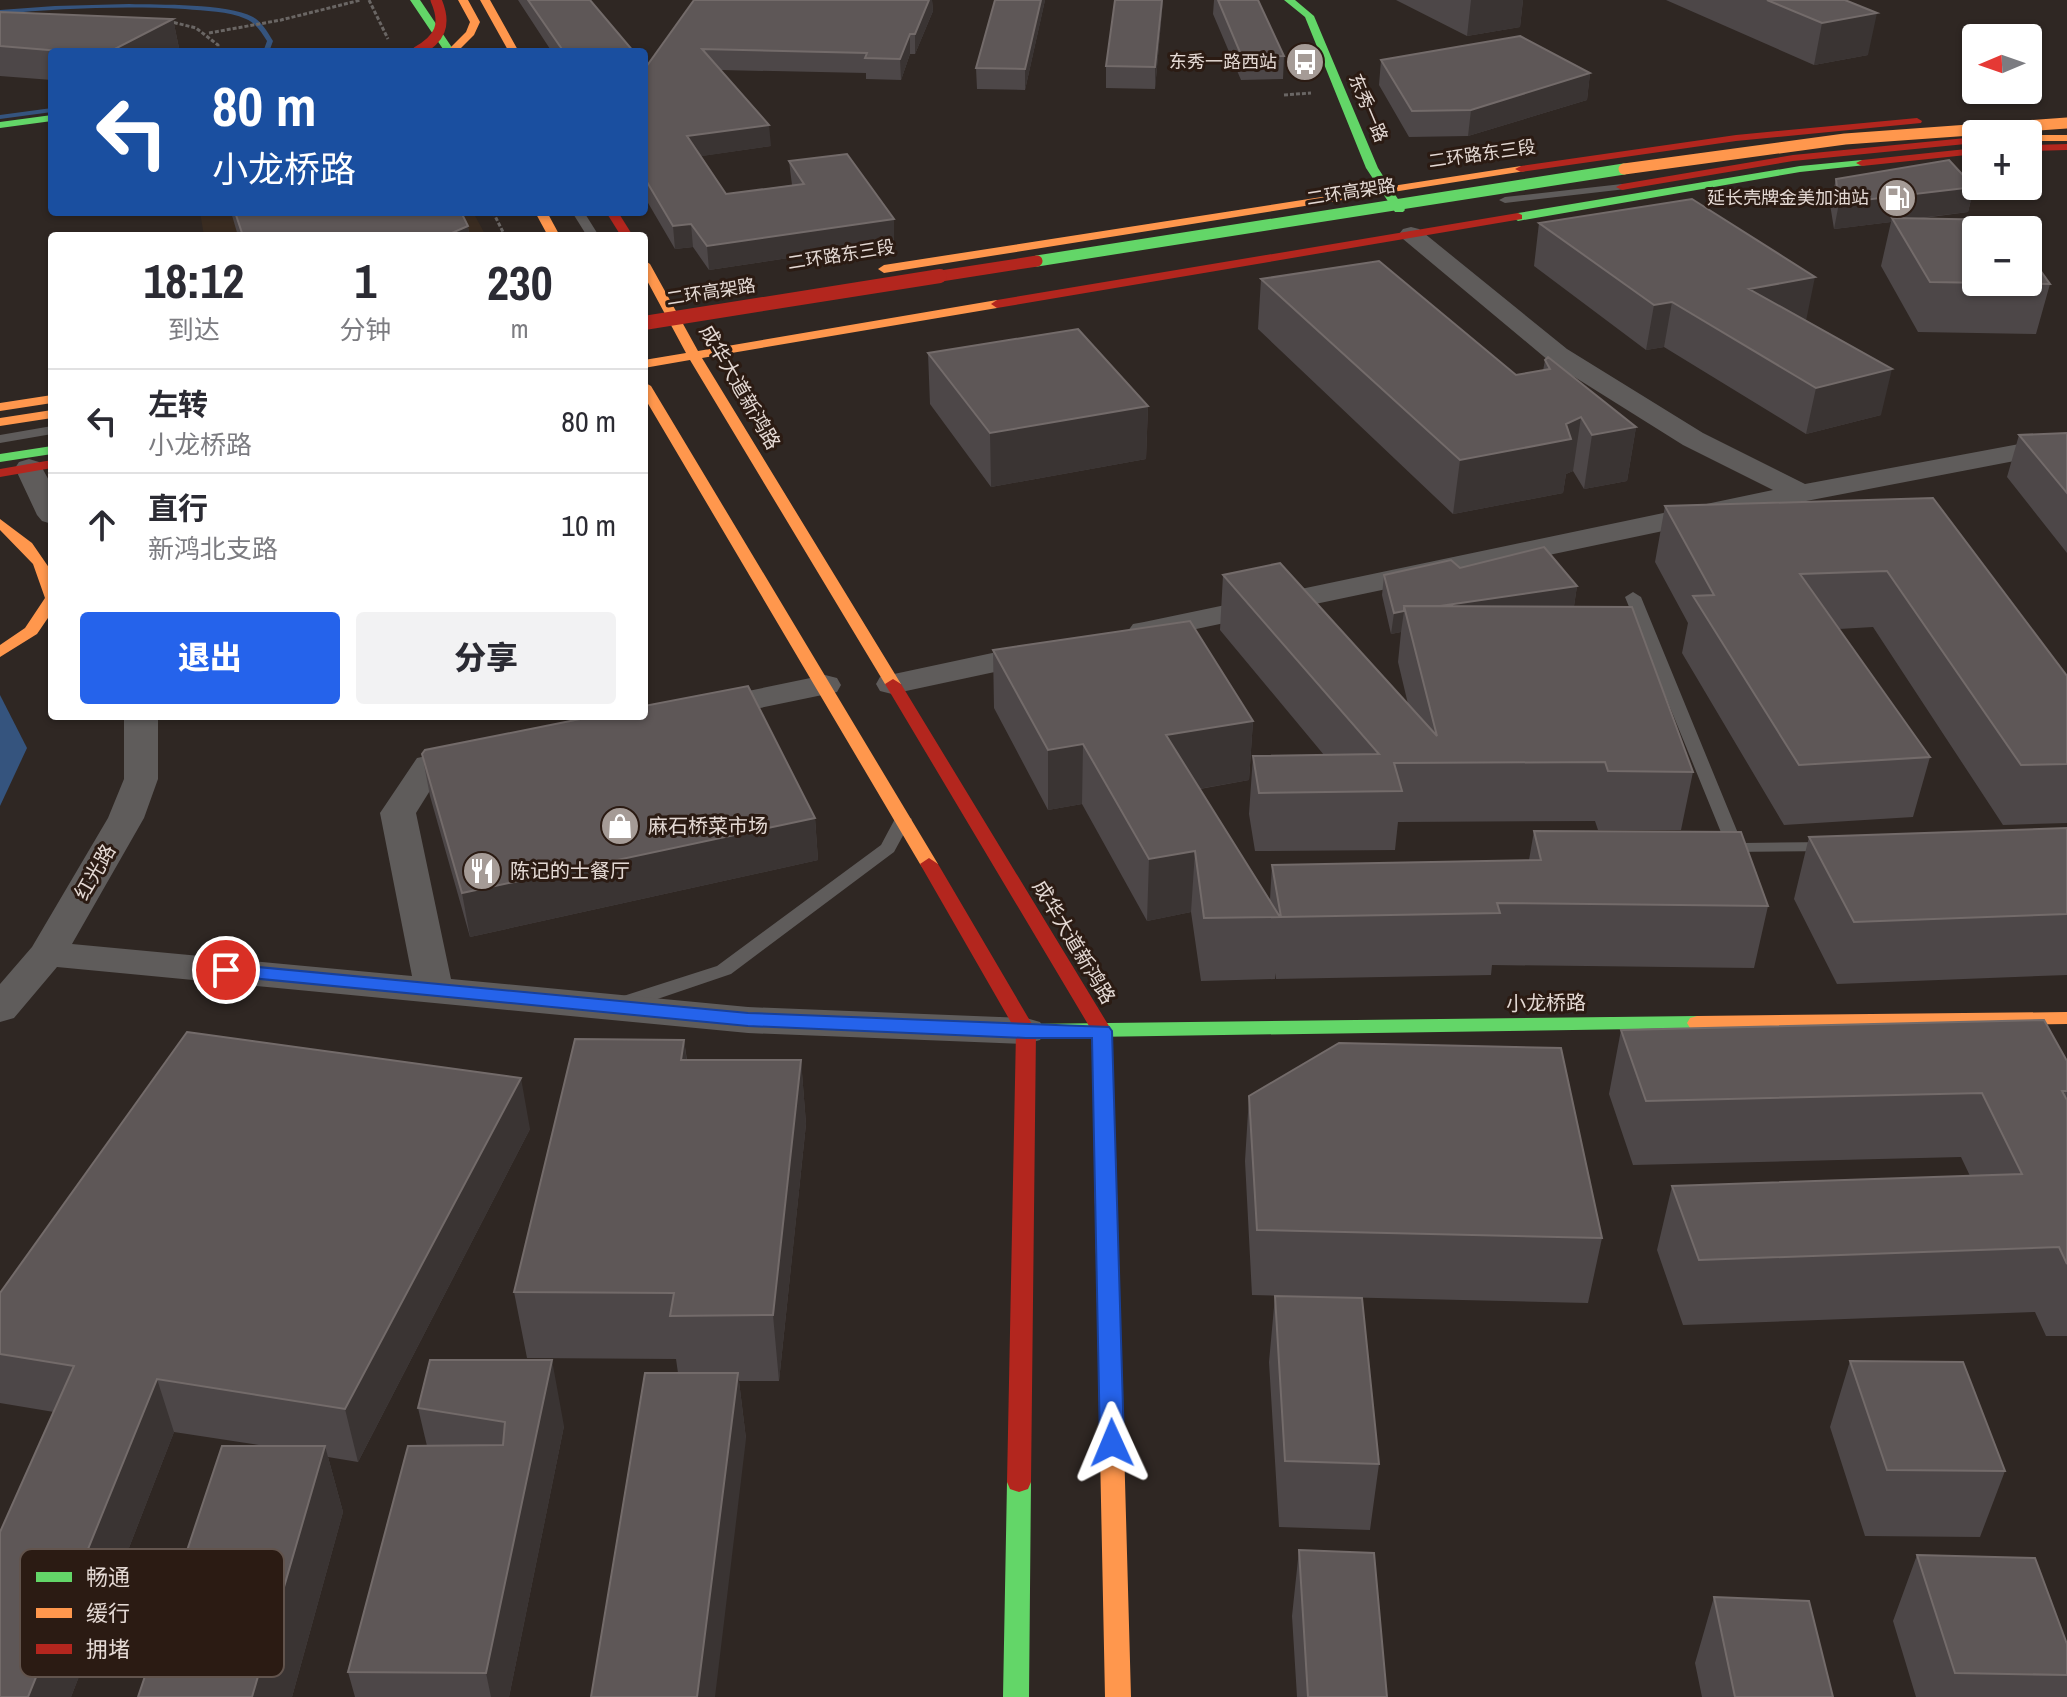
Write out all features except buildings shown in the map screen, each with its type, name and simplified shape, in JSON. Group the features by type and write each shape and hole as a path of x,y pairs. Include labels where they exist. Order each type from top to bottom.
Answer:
{"main road":[{"path":"415,0 448,48"},
{"path":"424,48 434,42 446,24 445,15 436,0"},
{"path":"455,48 471,33 475,22 463,0"},
{"path":"485,0 511,48"},
{"name":"东秀一路","path":"1289,0 1309,16 1372,168 1387,188 1411,234"},
{"path":"0,114 48,108"},
{"name":"二环路东三段","path":"648,306 1387,188 1828,128 2067,115"},
{"path":"0,125 48,119"},
{"name":"二环高架路","path":"648,322 1758,148 1977,126 2067,123"},
{"path":"2042,138 2067,138"},
{"name":"二环高架路","path":"648,352 1793,158 1962,141"},
{"path":"2042,148 2067,147"},
{"path":"648,363 1800,169 1962,152"},
{"name":"成华大道新鸿路","path":"648,271 695,357 1102,1031 1118,1697"},
{"path":"648,393 825,685 1026,1031 1016,1697"},
{"path":"0,409 48,403"},
{"path":"0,422 48,415"},
{"path":"0,458 48,451"},
{"path":"0,473 41,466"},
{"path":"0,523 26,546 48,576"},
{"path":"0,652 11,648 39,625 48,606"},
{"name":"小龙桥路","path":"1026,1031 2067,1018"}],"street":[{"path":"1411,234 1558,355 1693,439 1815,499"},
{"path":"1123,636 1815,499 2067,443"},
{"path":"41,466 48,497"},
{"path":"892,684 1061,649"},
{"path":"672,716 825,685"},
{"name":"红光路","path":"0,1009 47,954 126,818 141,779 141,720"},
{"path":"434,989 398,813 429,765 505,749"},
{"path":"47,954 748,1020 1026,1031"}],"lane":[{"path":"1600,173 1474,203 1622,187"},
{"path":"0,439 48,431"},
{"path":"1633,597 1735,848 1846,847"},
{"path":"613,1007 724,970 888,848 903,819"}],"path":[{"path":"208,33 281,20 361,0"},
{"path":"369,0 389,42"},
{"path":"166,21 180,22 208,33 218,48"}],"shaded area":[{"path":"201,216 475,216 484,232 203,232"}],"water":[{"path":"0,695 27,748 0,806"}],"waterway":[{"path":"0,12 129,6 230,12 250,18 259,26 270,41 267,48"},
{"path":"0,117 48,111"}],"traffic: fast":[{"path":"415,0 447,48"},
{"path":"1289,0 1309,16 1372,168 1399,210"},
{"path":"0,125 48,119"},
{"path":"1518,217 1800,169 1862,163"},
{"path":"1037,261 1624,169"},
{"path":"0,458 48,451"},
{"path":"1026,1031 1697,1023"},
{"path":"1016,1697 1019,1482"}],"traffic: slow":[{"path":"455,48 471,33 475,22 463,0"},
{"path":"485,0 512,48"},
{"path":"1624,169 1845,139 2067,123"},
{"path":"2042,138 2067,138"},
{"path":"884,269 1521,169"},
{"path":"543,216 552,232"},
{"path":"648,271 695,357 893,684"},
{"path":"648,363 997,304"},
{"path":"648,393 929,864"},
{"path":"0,407 48,400"},
{"path":"0,422 48,415"},
{"path":"0,523 34,555 48,582"},
{"path":"0,652 31,631 48,606"},
{"path":"1697,1023 2067,1018"},
{"path":"1105,1157 1118,1697"}],"traffic: jam":[{"path":"423,48 441,31 442,17 436,0"},
{"path":"1521,169 1736,138 1917,121"},
{"path":"1622,187 1793,158 1962,141"},
{"path":"2042,148 2067,147"},
{"path":"1862,163 1962,152"},
{"path":"614,216 624,232"},
{"path":"997,304 1518,217"},
{"path":"648,322 1037,261"},
{"path":"0,473 48,465"},
{"path":"893,684 1102,1031 1105,1157"},
{"path":"929,864 1026,1031 1019,1482"}],"place":[{"name":"东秀一路西站","path":"1305,62"},
{"name":"延长壳牌金美加油站","path":"1897,198"},
{"name":"麻石桥菜市场","path":"620,826"},
{"name":"陈记的士餐厅","path":"482,871"}],"route":[{"path":"226,970 748,1020 1102,1031 1112,1443"}]}
